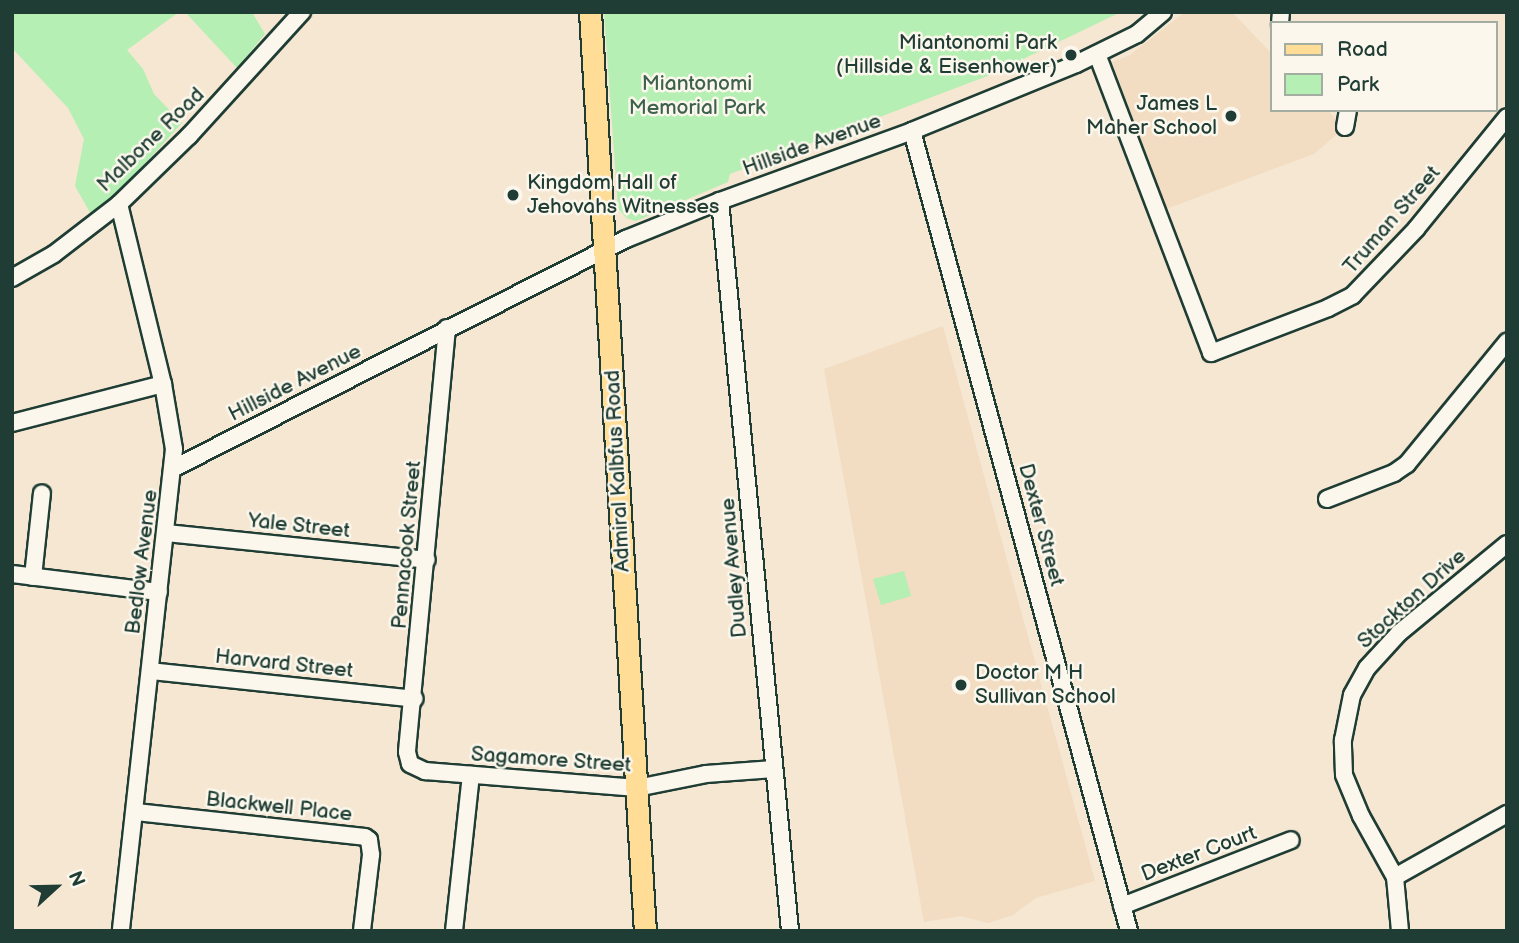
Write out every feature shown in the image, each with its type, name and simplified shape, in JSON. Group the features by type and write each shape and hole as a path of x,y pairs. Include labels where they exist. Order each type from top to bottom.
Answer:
{"main road":[{"name":"Admiral Kalbfus Road","path":"590,12 645,931"}],"street":[{"name":"Malbone Road","path":"12,278 54,254 119,204 189,136 302,12"},
{"name":"Hillside Avenue","path":"174,468 606,250 720,201 912,131 1097,54 1137,34 1163,12"},
{"name":"Truman Street","path":"1097,54 1211,353 1328,309 1353,295 1416,229 1507,117"},
{"name":"Dexter Street","path":"912,131 1129,931"},
{"name":"Dudley Avenue","path":"720,201 790,931"},
{"name":"Bedlow Avenue","path":"119,204 173,431 174,468 121,931"},
{"name":"Pennacook Street","path":"410,764 407,752 415,699 447,328"},
{"path":"1326,499 1394,473 1408,464 1507,342"},
{"path":"12,423 163,384"},
{"path":"33,577 42,493"},
{"name":"Yale Street","path":"167,533 427,560"},
{"name":"Stockton Drive","path":"1400,931 1395,877 1361,816 1345,775 1343,740 1352,695 1367,668 1398,634 1507,544"},
{"path":"12,574 159,592"},
{"name":"Harvard Street","path":"150,671 415,699"},
{"name":"Sagamore Street","path":"410,764 425,771 637,788 706,774 774,769"},
{"path":"454,931 471,775"},
{"name":"Blackwell Place","path":"136,812 365,837 369,841 371,855 362,931"},
{"path":"1395,877 1507,814"},
{"name":"Dexter Court","path":"1122,906 1291,840"}],"shaded area":[{"name":"James L Maher School","path":"1185,12 1232,12 1270,52 1270,112 1329,112 1338,121 1336,135 1314,154 1166,209 1109,63 1130,55"},
{"name":"Doctor M H Sullivan School","path":"943,326 1095,881 1036,898 1013,915 988,923 961,916 924,922 824,369"}],"green space":[{"path":"12,12 179,12 127,50 143,69 154,94 182,123 120,191 92,216 75,186 84,139 68,108 12,48"},
{"path":"185,12 252,12 265,34 237,68"},
{"name":"Miantonomi Memorial Park","path":"604,12 1121,12 990,75 730,174 728,182 636,221 626,218 618,208"},
{"path":"904,571 911,596 881,605 873,579"}],"place":[{"name":"Miantonomi Park (Hillside & Eisenhower)","path":"1071,55"},
{"name":"James L Maher School","path":"1231,116"},
{"name":"Kingdom Hall of Jehovahs Witnesses","path":"513,195"},
{"name":"Doctor M H Sullivan School","path":"961,685"}]}
